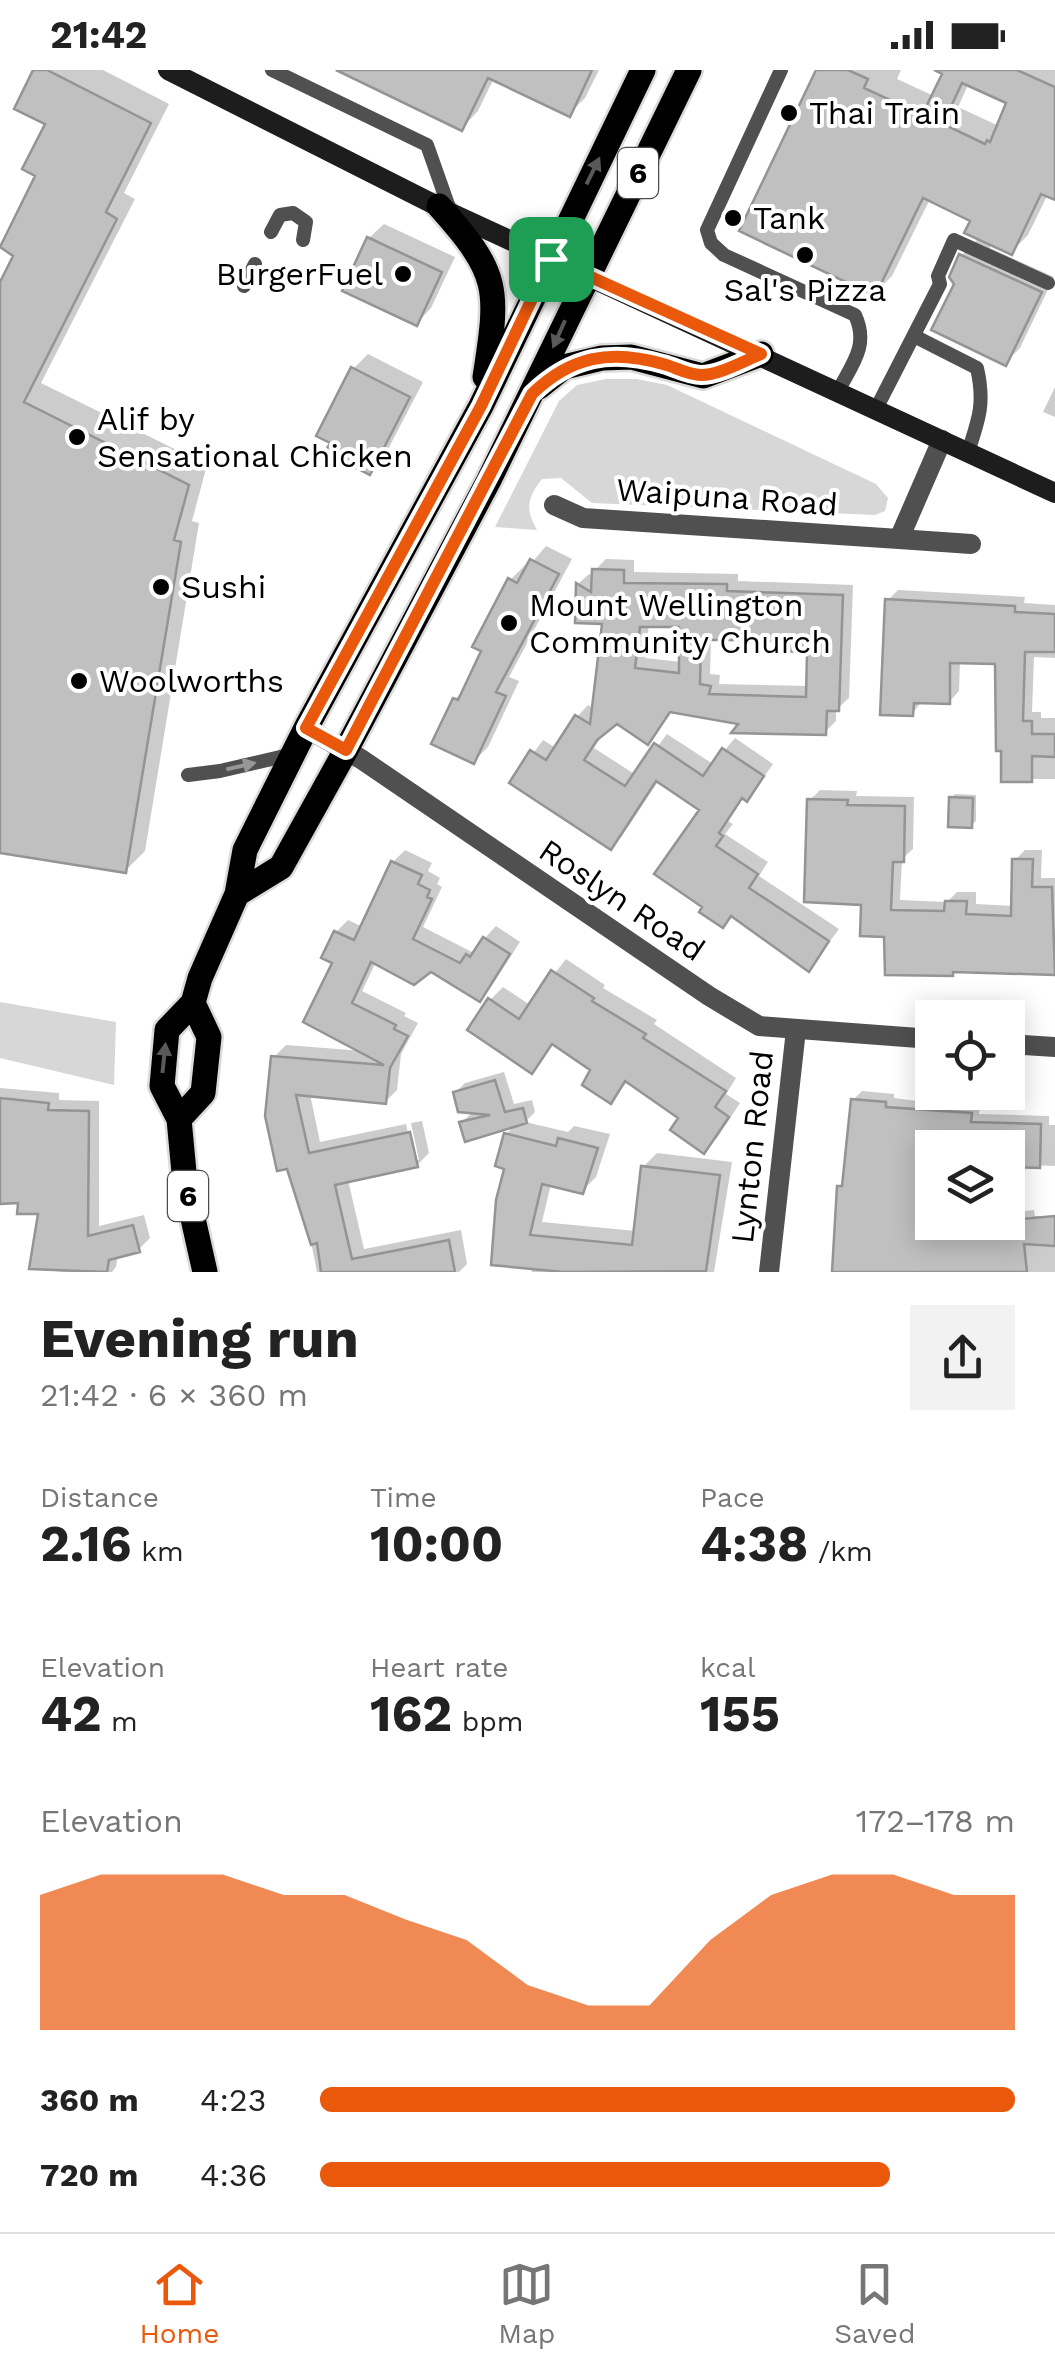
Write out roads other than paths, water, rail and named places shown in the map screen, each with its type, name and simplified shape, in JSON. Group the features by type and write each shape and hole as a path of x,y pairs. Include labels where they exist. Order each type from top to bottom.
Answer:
{"main road":[{"path":"168,70 445,210 1055,493"},
{"name":"6","path":"205,1272 185,1183 179,1119 162,1086 167,1030 193,1003 200,978 238,894 244,850 481,406 642,70"},
{"name":"6","path":"238,894 280,867 346,750 532,394 586,275 689,70"},
{"path":"445,210 474,246 494,292 481,406"},
{"path":"532,394 564,367 590,360 631,357 704,376 761,354"},
{"path":"179,1119 203,1093 209,1037 193,1003"}],"street":[{"path":"899,539 942,440"},
{"name":"Waipuna Road","path":"554,505 583,518 971,544"},
{"name":"Roslyn Road","path":"306,728 346,750 759,1026 915,1038"},
{"name":"Lynton Road","path":"768,1272 796,1030"},
{"path":"1025,1045 1055,1047"}],"lane":[{"path":"272,70 427,146 445,210"},
{"path":"781,70 707,230 711,243 724,255 855,315 863,332 838,391"},
{"path":"271,232 280,215 293,213 306,222 304,240"},
{"path":"876,409 940,284 938,276 954,240 1048,283"},
{"path":"244,286 255,264"},
{"path":"914,336 977,368 983,394 981,415 968,452"},
{"path":"188,774 220,771 293,754"}],"place":[{"name":"Thai Train","path":"789,113"},
{"name":"Tank","path":"733,218"},
{"name":"Sal's Pizza","path":"805,255"},
{"name":"BurgerFuel","path":"403,274"},
{"name":"Alif by Sensational Chicken","path":"77,437"},
{"name":"Sushi","path":"161,587"},
{"name":"Mount Wellington Community Church","path":"509,623"},
{"name":"Woolworths","path":"79,681"}]}
